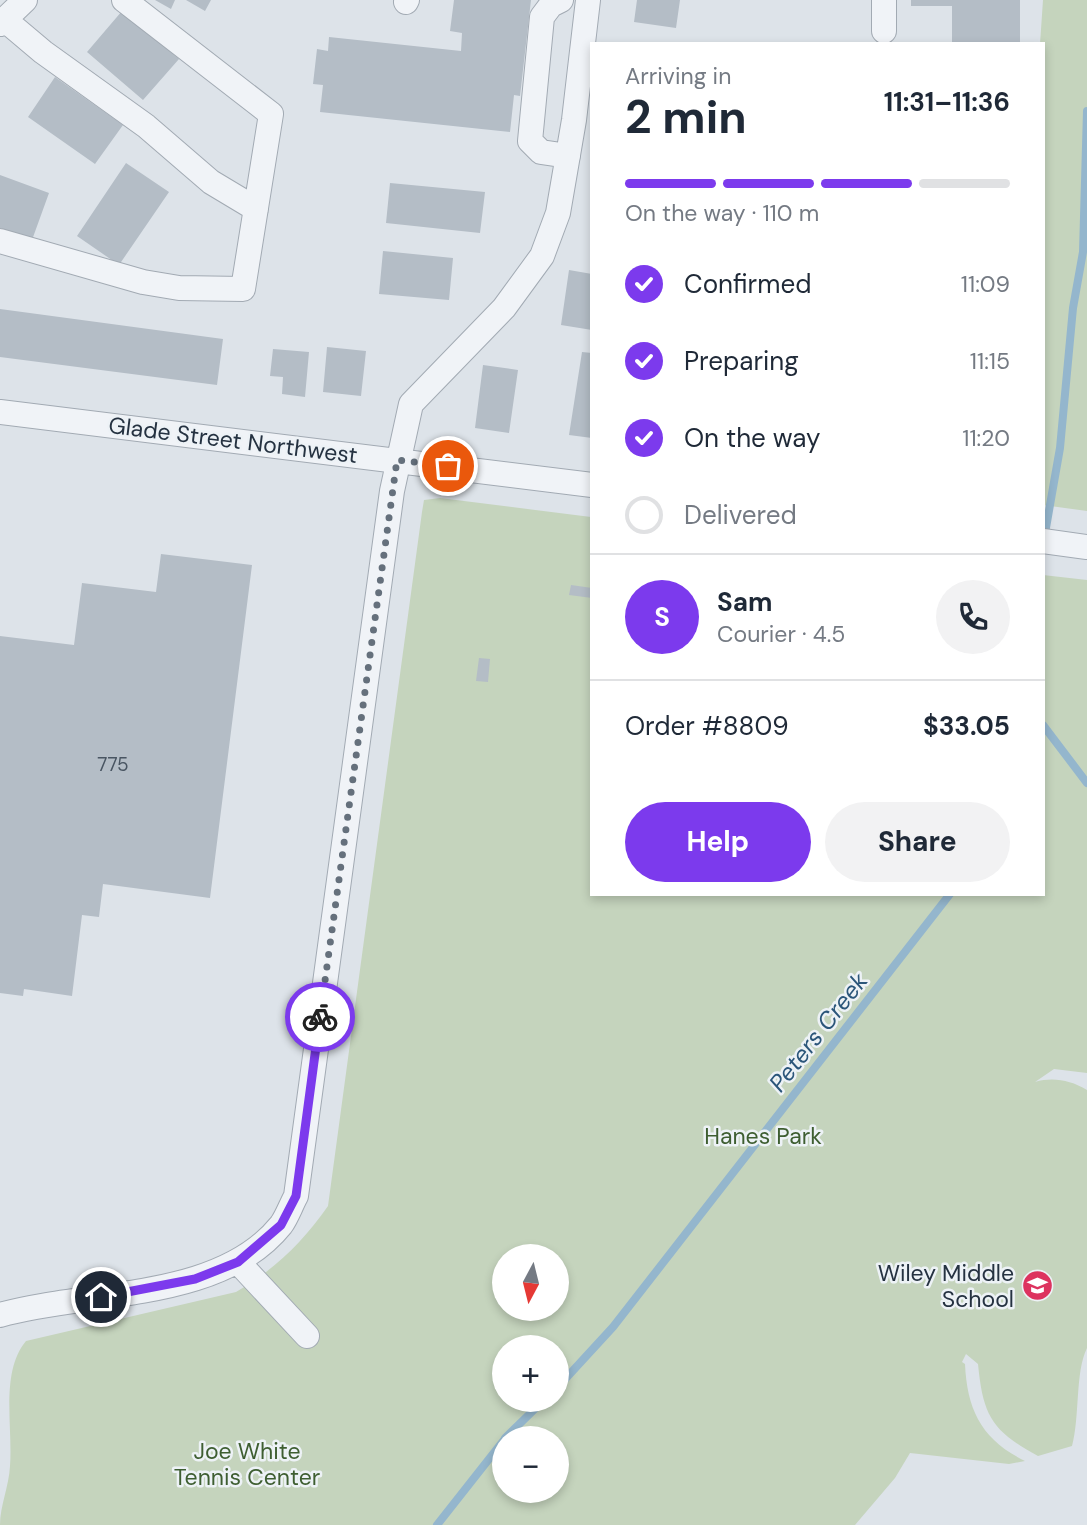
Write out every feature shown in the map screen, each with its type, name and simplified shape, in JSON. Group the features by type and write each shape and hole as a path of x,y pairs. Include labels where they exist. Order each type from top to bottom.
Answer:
{"street":[{"path":"25,0 2,22 146,126 211,182 256,209"},
{"path":"0,241 143,282 178,288 243,289 271,114 124,0"},
{"path":"561,0 551,5 542,18 530,141 541,152 568,156"},
{"path":"0,1315 27,1307 195,1279 238,1262 281,1225 296,1196 397,460 411,404 504,307 542,256 558,213 568,156 585,0"},
{"path":"884,0 884,32"},
{"name":"Glade Street Northwest","path":"0,412 590,485"},
{"path":"1045,541 1087,547"},
{"path":"238,1262 307,1336"}],"green space":[{"path":"1043,0 1087,0 1087,511 1045,505 1045,42 1040,42"},
{"name":"Hanes Park","path":"440,498 590,517 590,896 1045,896 1045,575 1087,580 1087,1073 1054,1069 1035,1082 1061,1080 1087,1090 1087,1348 1081,1369 1072,1446 1038,1456 1000,1430 983,1397 978,1364 966,1354 962,1362 965,1364 969,1396 980,1422 998,1443 1025,1461 1009,1464 910,1453 895,1478 855,1525 0,1525 10,1466 10,1384 18,1354 26,1341 236,1292 286,1255 328,1206 424,500"}],"building":[{"path":"155,0 175,0 171,9"},
{"path":"186,0 211,0 205,11"},
{"path":"454,0 531,0 520,96 514,95 510,132 320,112 323,85 313,84 317,49 328,51 329,37 461,51 462,33 450,31"},
{"path":"637,0 680,0 676,28 634,22"},
{"path":"911,0 1020,0 1020,42 952,42 952,6 911,6"},
{"path":"122,11 179,59 143,100 87,52"},
{"path":"55,77 123,125 95,164 28,117"},
{"path":"126,163 169,192 119,265 77,236"},
{"path":"0,175 49,193 32,240 0,228"},
{"path":"390,183 485,192 480,233 386,223"},
{"path":"383,251 453,258 449,300 379,294"},
{"path":"569,270 590,274 590,330 561,325"},
{"path":"0,309 223,339 217,385 0,357"},
{"path":"327,347 366,351 361,396 323,392"},
{"path":"273,349 309,352 305,397 282,394 283,377 270,376"},
{"path":"582,352 590,353 590,438 569,435"},
{"path":"483,365 518,370 509,433 475,428"},
{"path":"161,554 252,565 210,898 103,884 99,917 82,915 72,996 24,989 23,996 0,993 0,636 74,645 82,583 156,592"},
{"path":"571,585 590,588 590,598 569,595"},
{"path":"479,658 490,659 488,682 476,681"}],"waterway":[{"name":"Peters Creek","path":"1045,533 1060,448 1073,308 1083,252 1087,111"},
{"path":"1045,728 1087,783"},
{"name":"Peters Creek","path":"569,1375 613,1327 948,896"},
{"name":"Peters Creek","path":"517,1426 532,1412"},
{"name":"Peters Creek","path":"437,1525 492,1455"}],"way so far":[{"path":"320,1017 397,460 448,466"}],"place":[{"name":"Wiley Middle School","path":"1037,1286"}],"route":[{"path":"101,1297 195,1279 238,1262 281,1225 296,1196 320,1017"}],"park label":[{"name":"Joe White Tennis Center","path":"247,1464"}]}
